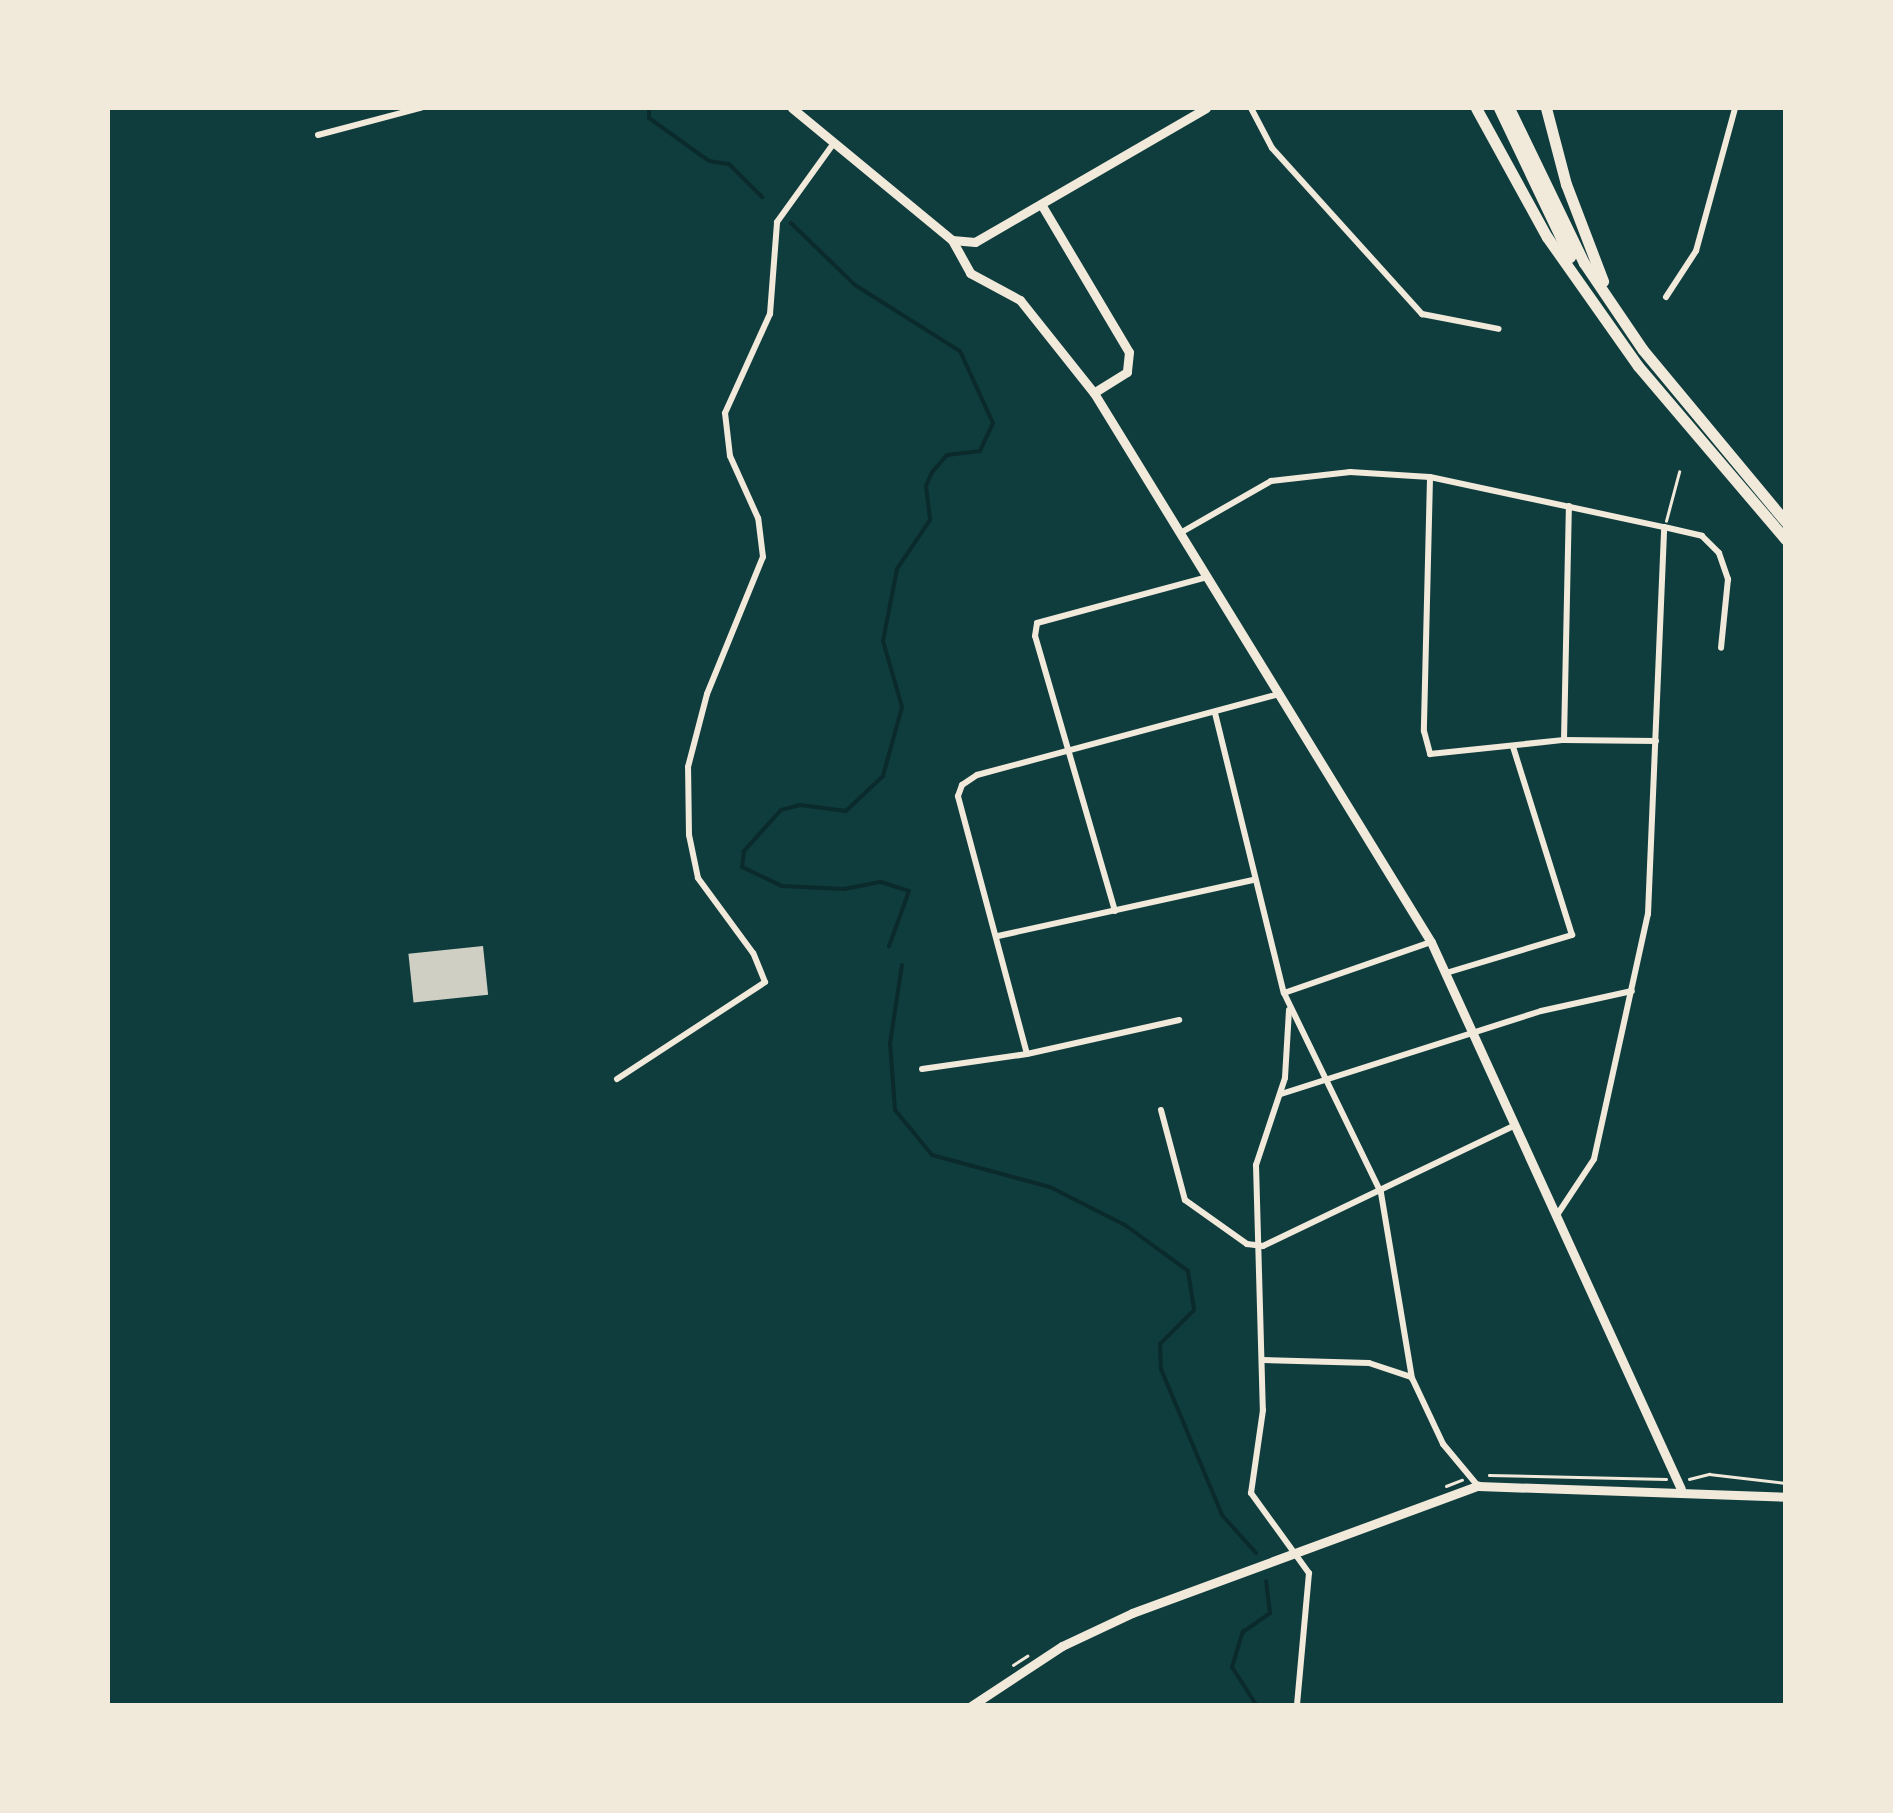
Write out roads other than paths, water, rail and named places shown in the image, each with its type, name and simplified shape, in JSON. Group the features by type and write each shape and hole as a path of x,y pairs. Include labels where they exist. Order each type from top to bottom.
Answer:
{"highway":[{"path":"1476,108 1547,237 1638,366 1786,540"},
{"path":"1499,108 1580,279"},
{"path":"1509,108 1562,222 1614,308 1786,522"},
{"path":"1546,108 1566,184 1614,308"}],"street":[{"path":"318,135 420,108"},
{"path":"792,108 952,240 970,273 1020,300 1094,393 1431,942 1681,1489"},
{"path":"952,240 974,242 1206,108"},
{"path":"1251,108 1272,148 1422,314 1500,329"},
{"path":"1666,298 1696,251 1735,108"},
{"path":"617,1078 766,982 753,953 698,878 688,822 688,768 707,694 762,556 758,518 725,432 728,401 770,314 782,210 835,142"},
{"path":"1041,204 1129,352 1127,372 1094,393"},
{"path":"1182,532 1271,481 1350,472 1430,478 1569,506 1702,536 1719,553 1728,579 1721,648"},
{"path":"1430,478 1424,730 1430,754 1564,740 1656,741"},
{"path":"1564,740 1569,506"},
{"path":"1558,1215 1594,1160 1648,914 1664,527"},
{"path":"1115,911 1035,636 1038,623 1209,577"},
{"path":"1027,1054 958,796 970,778 1280,694"},
{"path":"1216,713 1253,880 1289,1008 1381,1193 1412,1378 1442,1444 1478,1486"},
{"path":"1446,973 1572,935 1513,747"},
{"path":"998,936 1253,880"},
{"path":"1284,993 1431,942"},
{"path":"1282,1094 1473,1032 1632,992"},
{"path":"1289,1008 1282,1094 1256,1165 1263,1246 1263,1360 1250,1493 1257,1510 1299,1553 1309,1573 1297,1706"},
{"path":"922,1069 1027,1054 1179,1020"},
{"path":"1161,1110 1185,1200 1247,1244 1263,1246 1381,1193 1516,1125"},
{"path":"1263,1360 1369,1363 1412,1378"},
{"path":"971,1706 1062,1646 1132,1613 1478,1486 1681,1489 1786,1498"}],"waterway":[{"path":"649,108 649,118 709,161 729,164 762,197"},
{"path":"791,223 855,285 960,351 993,423 980,451 947,455 932,472 926,486 930,520 897,569 883,641 902,707 883,776 846,811 800,805 781,810 744,851 742,867 782,886 844,889 881,882 909,891 889,946"},
{"path":"902,965 890,1043 895,1110 932,1155 1050,1187 1125,1225 1188,1271 1194,1310 1160,1344 1161,1369 1222,1515 1256,1553"},
{"path":"1257,1706 1232,1667 1243,1632 1270,1613 1266,1581"}]}
